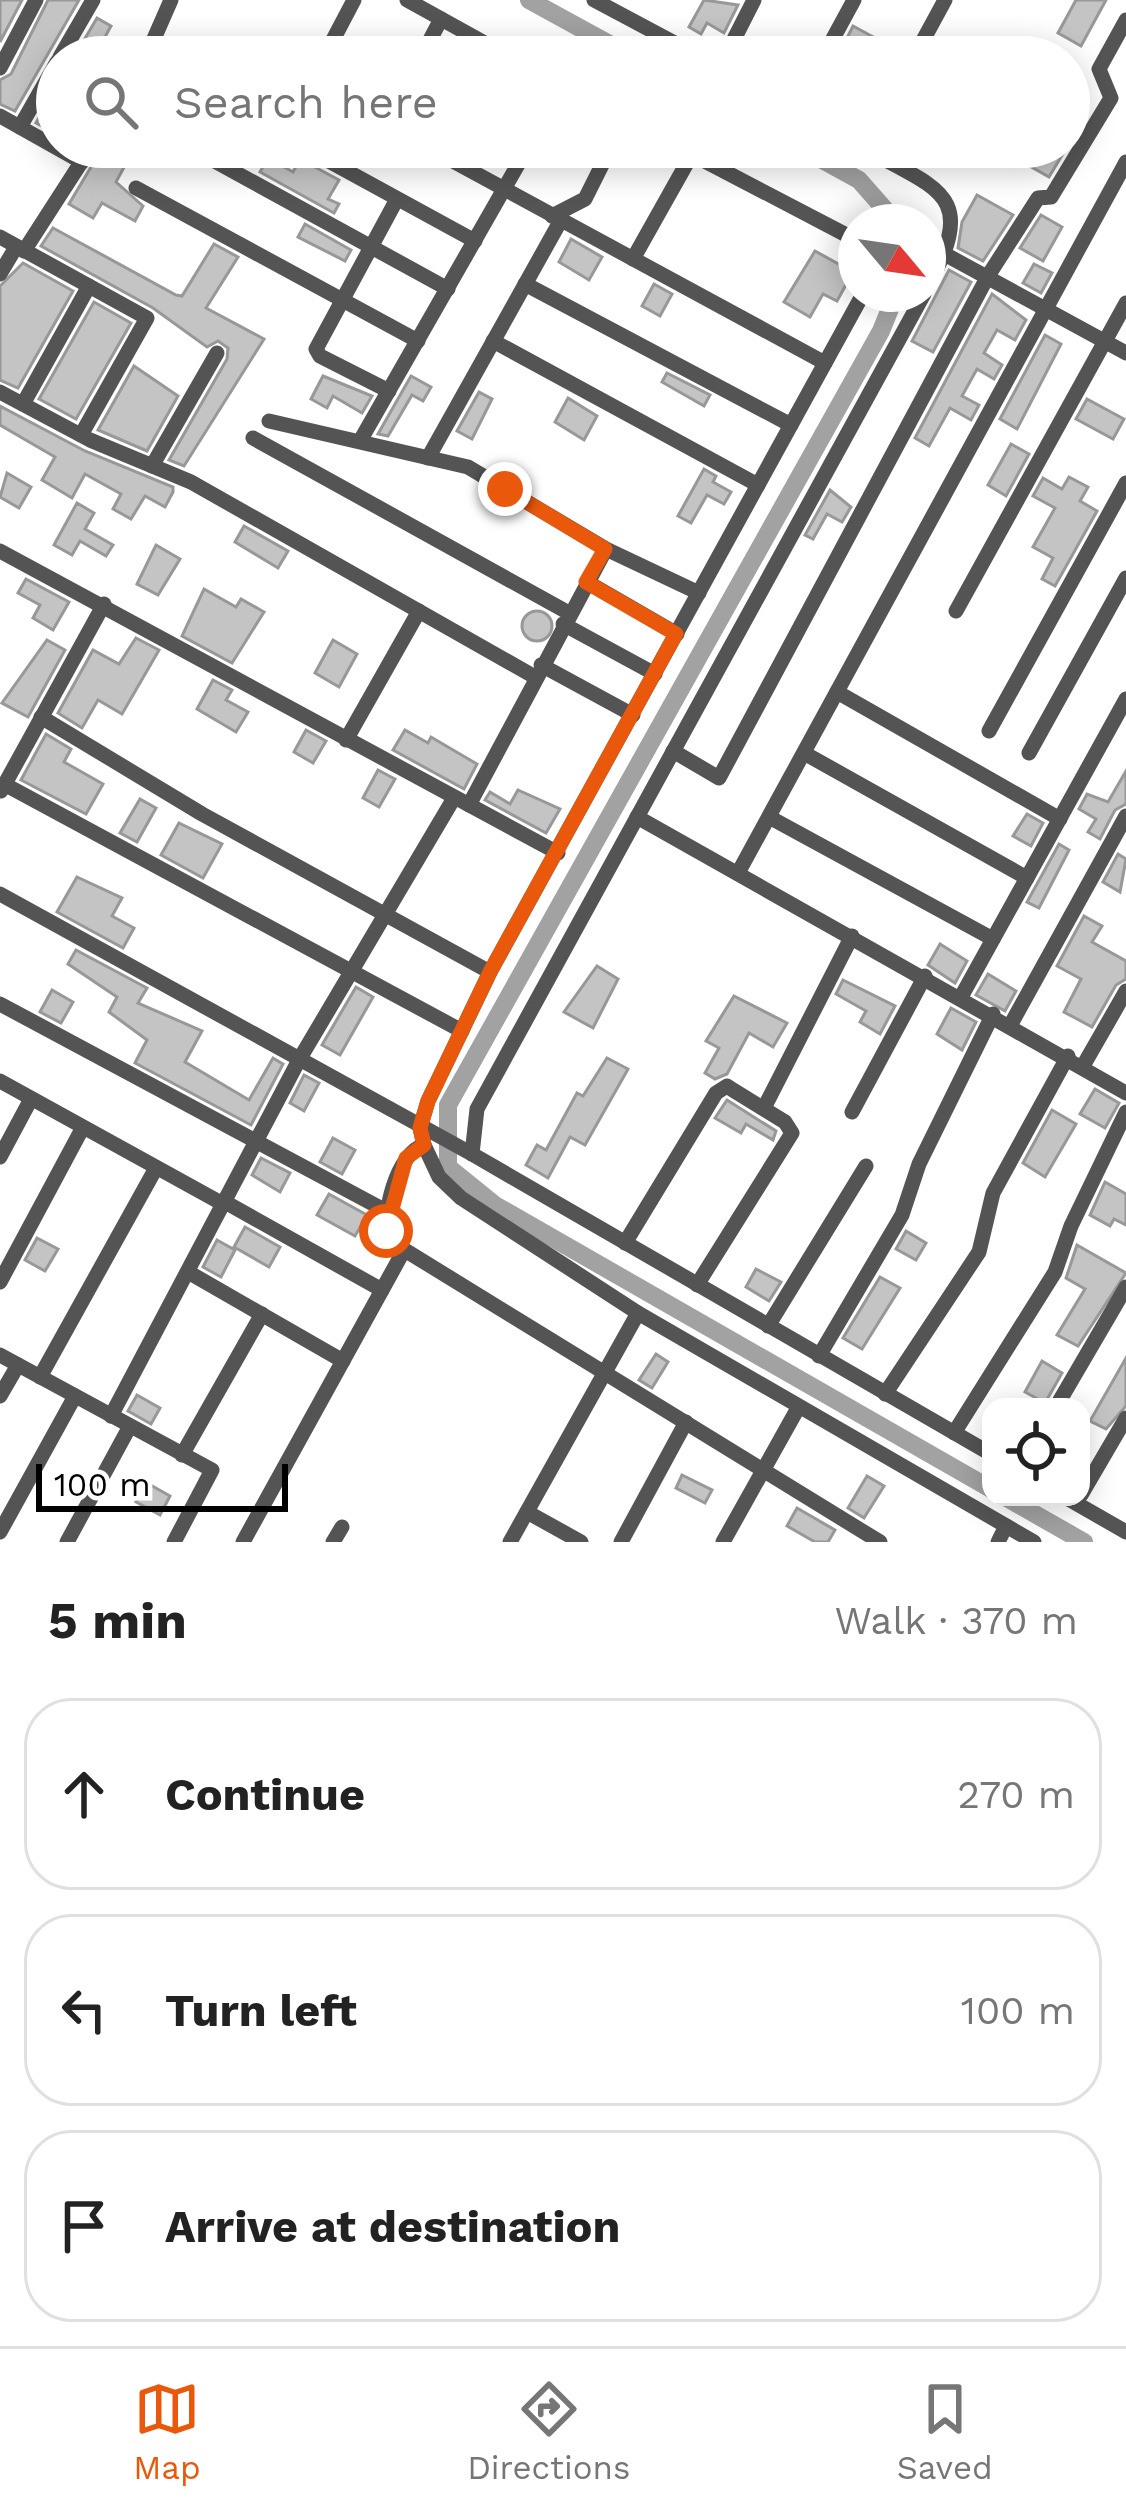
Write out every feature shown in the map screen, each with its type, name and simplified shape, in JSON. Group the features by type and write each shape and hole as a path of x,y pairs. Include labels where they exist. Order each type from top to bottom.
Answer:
{"street":[{"path":"0,68 36,0"},
{"path":"72,36 93,0"},
{"path":"155,36 171,0"},
{"path":"335,36 354,0"},
{"path":"407,0 469,36"},
{"path":"594,0 662,36"},
{"path":"736,36 754,0"},
{"path":"834,36 854,0"},
{"path":"925,36 945,0"},
{"path":"432,36 441,19"},
{"path":"1090,133 1111,98 1100,68 1126,20"},
{"path":"20,128 36,99"},
{"path":"0,116 36,137"},
{"path":"738,873 1126,162"},
{"path":"0,274 78,168"},
{"path":"227,168 448,289"},
{"path":"341,168 475,241"},
{"path":"468,168 825,363"},
{"path":"360,442 516,168"},
{"path":"428,458 525,284 556,218 585,199 600,168"},
{"path":"633,260 677,168"},
{"path":"718,168 838,231"},
{"path":"898,168 935,190 951,206 954,218 946,253 1126,352"},
{"path":"674,752 719,778 988,276 1037,198 1051,197 1069,168"},
{"path":"136,188 418,341"},
{"path":"389,391 316,353 398,199"},
{"path":"0,237 147,318 81,435"},
{"path":"525,284 791,425"},
{"path":"23,404 89,286"},
{"path":"956,610 1126,303"},
{"path":"853,312 490,972 462,1031 425,1135 406,1158 388,1212 389,1241 404,1252 764,1469 859,1536 880,1542"},
{"path":"469,1154 477,1109 914,312"},
{"path":"493,341 758,485"},
{"path":"152,466 217,353"},
{"path":"0,392 81,435 191,482 419,611 633,715"},
{"path":"269,421 468,467 605,549 699,593"},
{"path":"254,439 655,674"},
{"path":"989,730 1126,483"},
{"path":"112,1416 299,1060 382,915 461,801 605,549"},
{"path":"0,551 558,853"},
{"path":"1029,753 1126,578"},
{"path":"586,582 676,634"},
{"path":"104,604 2,788 462,1031"},
{"path":"346,740 419,611"},
{"path":"837,692 1060,819"},
{"path":"962,997 1126,698"},
{"path":"41,717 382,915 490,972"},
{"path":"804,753 1027,878"},
{"path":"1011,1024 1126,816"},
{"path":"638,817 1126,1093"},
{"path":"769,817 993,939"},
{"path":"0,894 425,1135 469,1154 982,1449"},
{"path":"764,1108 852,936"},
{"path":"852,1112 925,976"},
{"path":"1083,1066 1126,992"},
{"path":"0,1004 388,1212"},
{"path":"819,1356 902,1215 920,1165 993,1014"},
{"path":"885,1394 979,1252 994,1193 1067,1056"},
{"path":"0,1081 382,1290"},
{"path":"625,1244 716,1093 727,1087 764,1108 792,1132 697,1286"},
{"path":"0,1157 31,1099"},
{"path":"954,1433 1055,1272 1071,1226 1126,1112"},
{"path":"0,1282 82,1129"},
{"path":"425,1135 440,1177 461,1198 638,1313 1034,1542"},
{"path":"768,1326 866,1166"},
{"path":"40,1377 156,1168"},
{"path":"242,1542 404,1252"},
{"path":"188,1272 343,1360"},
{"path":"1061,1398 1126,1287"},
{"path":"511,1542 638,1313"},
{"path":"182,1455 262,1314"},
{"path":"0,1355 213,1473 174,1542"},
{"path":"0,1396 18,1365"},
{"path":"0,1532 75,1396"},
{"path":"723,1542 798,1408"},
{"path":"1090,1476 1126,1418"},
{"path":"621,1542 686,1422"},
{"path":"67,1542 130,1426"},
{"path":"1088,1506 1126,1532"},
{"path":"527,1512 581,1542"},
{"path":"998,1542 1006,1526"}],"building":[{"path":"0,0 22,0 0,42"},
{"path":"48,0 79,0 58,36 36,36 36,75 15,111 0,104 0,80 11,74"},
{"path":"704,0 738,5 724,33 707,23 701,34 689,27"},
{"path":"1076,0 1106,0 1086,36 1058,33"},
{"path":"97,18 111,26 106,36 86,36"},
{"path":"853,26 871,36 848,36"},
{"path":"90,168 124,168 116,182 143,206 135,221 102,203 93,218 69,204"},
{"path":"262,168 293,172 317,168 339,180 328,199 339,204 334,213 260,172"},
{"path":"1033,168 1054,168 1049,177"},
{"path":"977,195 1013,215 983,261 958,248 962,222"},
{"path":"1041,215 1062,227 1043,261 1020,248"},
{"path":"305,224 351,250 345,261 298,237"},
{"path":"53,228 182,296 214,244 238,257 206,308 264,339 184,466 169,460 227,359 228,348 218,341 207,347 153,308 41,246"},
{"path":"571,239 602,257 589,280 559,262"},
{"path":"815,251 838,264 837,301 823,294 810,317 784,302"},
{"path":"23,263 73,291 18,388 0,380 0,286"},
{"path":"1034,264 1052,273 1041,293 1023,283"},
{"path":"949,270 971,282 933,352 912,341 927,312 946,312"},
{"path":"654,284 672,294 660,316 642,306"},
{"path":"992,294 1026,320 1015,340 997,330 984,353 1002,365 994,379 977,369 962,396 979,405 971,420 950,408 929,446 915,438"},
{"path":"94,302 131,323 76,419 39,399"},
{"path":"1045,335 1061,344 1017,429 1000,419"},
{"path":"134,366 178,396 147,451 98,430"},
{"path":"667,373 710,395 704,406 662,382"},
{"path":"323,376 372,396 362,413 333,396 327,408 311,399"},
{"path":"411,376 431,387 423,401 412,395 388,436 378,434"},
{"path":"479,392 492,399 472,439 457,431"},
{"path":"568,398 597,416 584,440 555,422"},
{"path":"1087,399 1124,419 1113,439 1076,419"},
{"path":"0,406 85,451 173,487 165,507 145,496 131,519 113,509 121,494 85,474 72,498 42,480 55,457 0,425"},
{"path":"1011,444 1029,454 1006,496 988,485"},
{"path":"704,469 716,476 713,482 731,492 724,504 707,495 691,523 678,516"},
{"path":"7,473 31,487 19,508 0,497"},
{"path":"1069,477 1088,487 1080,501 1097,511 1055,586 1042,579 1053,558 1033,547 1055,508 1033,496 1043,478 1062,489"},
{"path":"830,490 851,507 842,522 827,514 813,539 805,535"},
{"path":"77,503 94,513 85,529 113,545 106,556 80,541 72,555 54,545"},
{"path":"244,526 288,551 278,568 235,542"},
{"path":"156,545 180,559 158,595 137,584"},
{"path":"26,579 69,602 53,630 33,618 40,605 18,593"},
{"path":"204,589 236,607 241,599 264,612 232,663 182,636"},
{"path":"537,611 552,626 537,641 522,626"},
{"path":"136,638 159,650 122,714 98,700 82,728 58,713 93,650 119,664"},
{"path":"47,640 65,650 28,717 2,703"},
{"path":"333,640 357,654 339,687 315,673"},
{"path":"213,680 232,690 226,700 248,712 236,732 197,709"},
{"path":"306,730 326,741 313,763 294,752"},
{"path":"405,730 428,743 431,737 477,764 464,789 393,750"},
{"path":"46,734 71,749 64,762 103,784 86,814 21,780"},
{"path":"378,770 395,779 379,807 363,798"},
{"path":"1126,771 1126,804 1115,810 1100,839 1088,832 1096,819 1079,809 1087,794 1108,802"},
{"path":"518,790 560,809 546,833 485,800 490,792 510,804"},
{"path":"140,799 156,808 137,842 120,833"},
{"path":"1027,814 1043,823 1031,846 1013,836"},
{"path":"179,823 222,844 203,878 161,855"},
{"path":"1059,844 1069,850 1039,908 1027,902"},
{"path":"1118,854 1126,859 1120,892 1103,882"},
{"path":"77,877 122,898 112,916 134,928 123,948 57,912"},
{"path":"1084,916 1102,926 1092,942 1126,961 1126,979 1116,985 1092,1027 1064,1012 1081,979 1057,966"},
{"path":"940,944 967,961 955,983 928,965"},
{"path":"76,950 147,988 138,1003 202,1031 185,1062 249,1100 273,1058 283,1064 251,1125 135,1063 147,1040 109,1012 117,997 68,964"},
{"path":"597,966 618,979 593,1028 564,1012"},
{"path":"988,974 1016,991 1005,1011 976,995"},
{"path":"843,980 895,1006 880,1034 860,1022 866,1011 836,994"},
{"path":"356,987 373,997 340,1055 322,1045"},
{"path":"52,990 73,1002 61,1023 40,1012"},
{"path":"734,996 787,1023 773,1047 749,1033 727,1074 715,1079 705,1073 719,1048 706,1041"},
{"path":"951,1008 976,1022 962,1050 937,1034"},
{"path":"607,1058 628,1069 585,1145 570,1137 548,1178 526,1165 537,1145 546,1150 577,1093 583,1096"},
{"path":"304,1075 319,1083 304,1111 290,1103"},
{"path":"1095,1089 1119,1103 1105,1128 1080,1114"},
{"path":"727,1100 776,1131 773,1140 746,1124 741,1133 715,1118"},
{"path":"1052,1110 1076,1124 1045,1177 1023,1163"},
{"path":"333,1138 355,1150 342,1174 320,1162"},
{"path":"261,1158 290,1173 280,1192 252,1175"},
{"path":"1105,1182 1126,1194 1126,1225 1114,1219 1110,1226 1090,1215"},
{"path":"329,1194 367,1215 355,1236 317,1215"},
{"path":"245,1227 280,1247 269,1267 234,1247"},
{"path":"906,1231 926,1243 916,1260 896,1249"},
{"path":"37,1238 58,1249 45,1271 25,1260"},
{"path":"217,1240 235,1250 221,1277 203,1267"},
{"path":"1077,1245 1126,1273 1078,1346 1057,1335 1085,1289 1066,1278"},
{"path":"756,1269 781,1282 769,1301 746,1287"},
{"path":"880,1277 900,1288 862,1349 843,1338"},
{"path":"656,1354 668,1362 652,1388 639,1380"},
{"path":"1126,1358 1126,1406 1106,1429 1090,1421"},
{"path":"1042,1361 1062,1373 1048,1398 1025,1392"},
{"path":"137,1395 160,1408 151,1424 128,1411"},
{"path":"682,1475 712,1490 705,1503 676,1488"},
{"path":"867,1476 884,1486 864,1518 848,1508"},
{"path":"147,1483 170,1496 160,1515 136,1502"},
{"path":"797,1508 835,1530 828,1542 815,1542 787,1526"}],"waterway":[{"path":"529,0 595,36"},
{"path":"837,168 859,180 880,204"},
{"path":"889,312 448,1105 448,1167 495,1205 982,1484"},
{"path":"1021,1506 1084,1542"}],"route":[{"path":"386,1231 386,1217 406,1158 411,1149 424,1145 420,1128 428,1101 490,972 676,634 586,582 605,549 505,489"}]}
